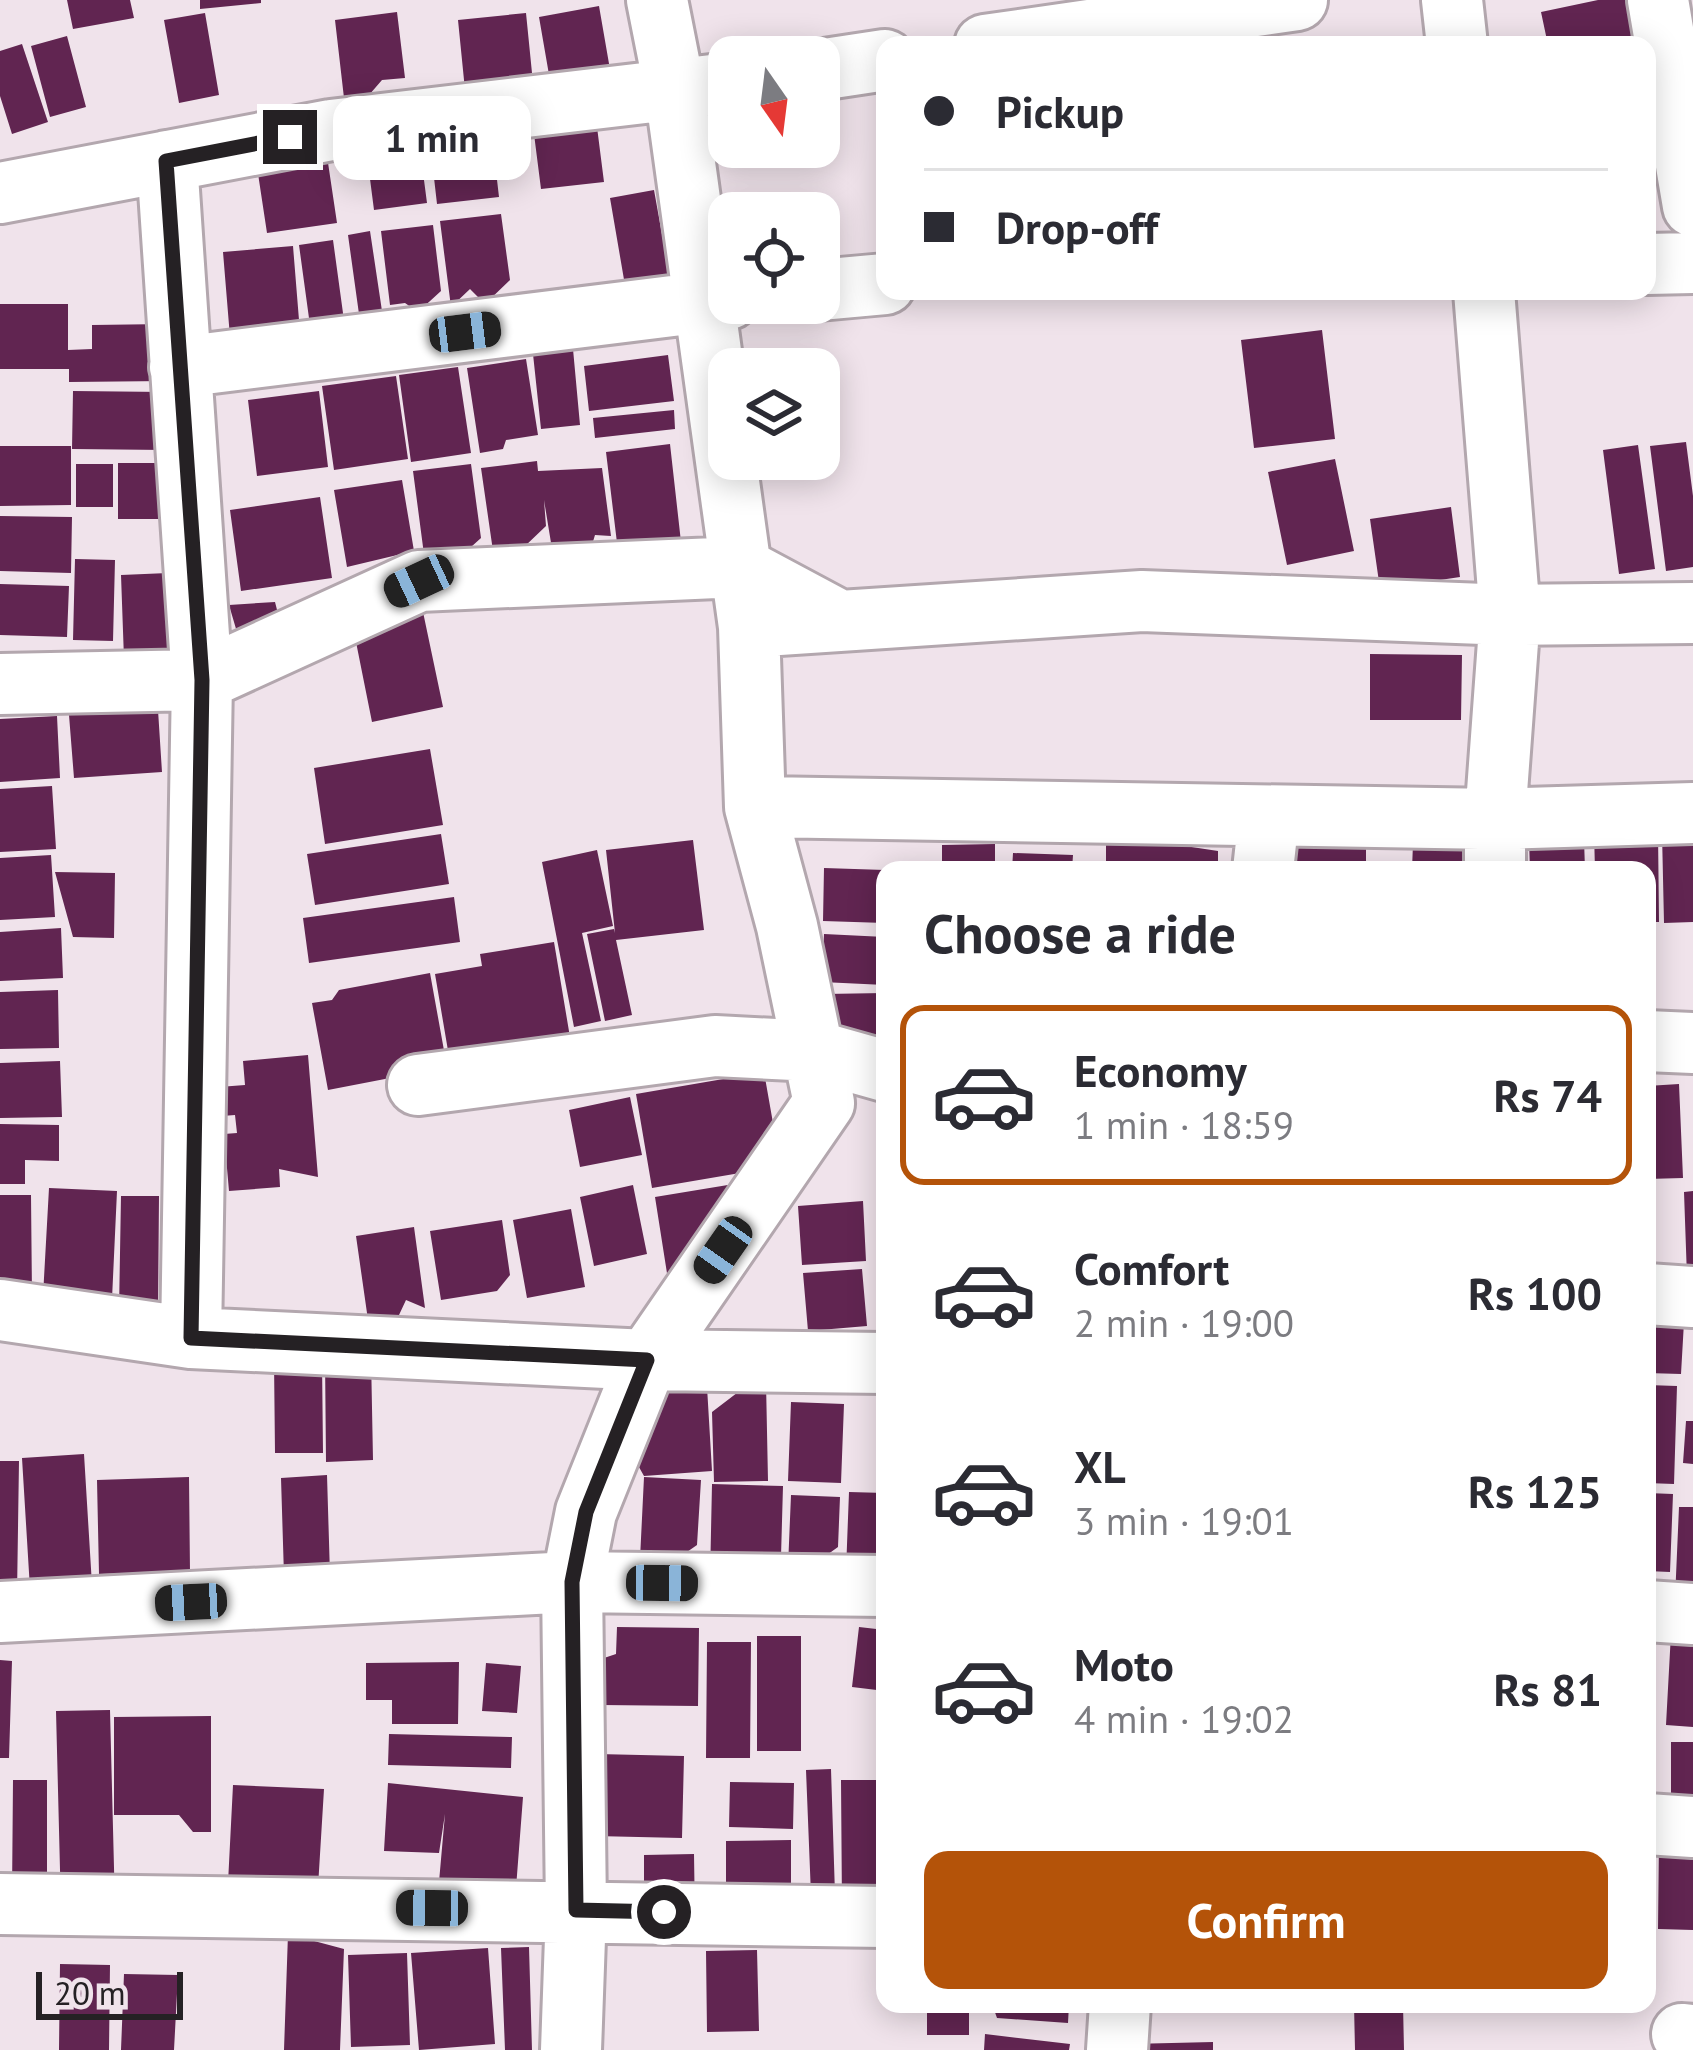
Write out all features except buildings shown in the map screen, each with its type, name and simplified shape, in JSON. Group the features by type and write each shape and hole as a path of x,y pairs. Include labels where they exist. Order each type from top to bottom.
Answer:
{"street":[{"path":"657,0 702,87 709,192"},
{"path":"994,29 1297,0"},
{"path":"1452,0 1456,36"},
{"path":"1658,0 1693,206"},
{"path":"840,67 876,61"},
{"path":"0,193 332,130 702,87"},
{"path":"166,161 202,680 191,1338"},
{"path":"1656,264 1693,263"},
{"path":"840,288 876,285"},
{"path":"1485,300 1510,615 1495,844"},
{"path":"180,367 708,301"},
{"path":"571,2050 576,1910 572,1582 586,1512 647,1360 824,1103 755,807 744,598 718,324"},
{"path":"0,684 202,680 419,581 744,598 840,621 1142,601 1510,615 1693,613"},
{"path":"755,807 1266,843 1495,844 1693,813"},
{"path":"1656,1041 1693,1043"},
{"path":"418,1085 715,1046 814,1051 876,1068"},
{"path":"1656,1295 1693,1297"},
{"path":"0,1310 191,1338 647,1360 876,1363"},
{"path":"0,1612 572,1582 876,1586"},
{"path":"1656,1612 1693,1614"},
{"path":"1656,1825 1693,1827"},
{"path":"0,1904 876,1917"},
{"path":"1117,2050 1119,2013"}],"route":[{"path":"290,137 166,161 202,680 191,1338 647,1360 586,1512 572,1582 576,1910 664,1912"}]}
